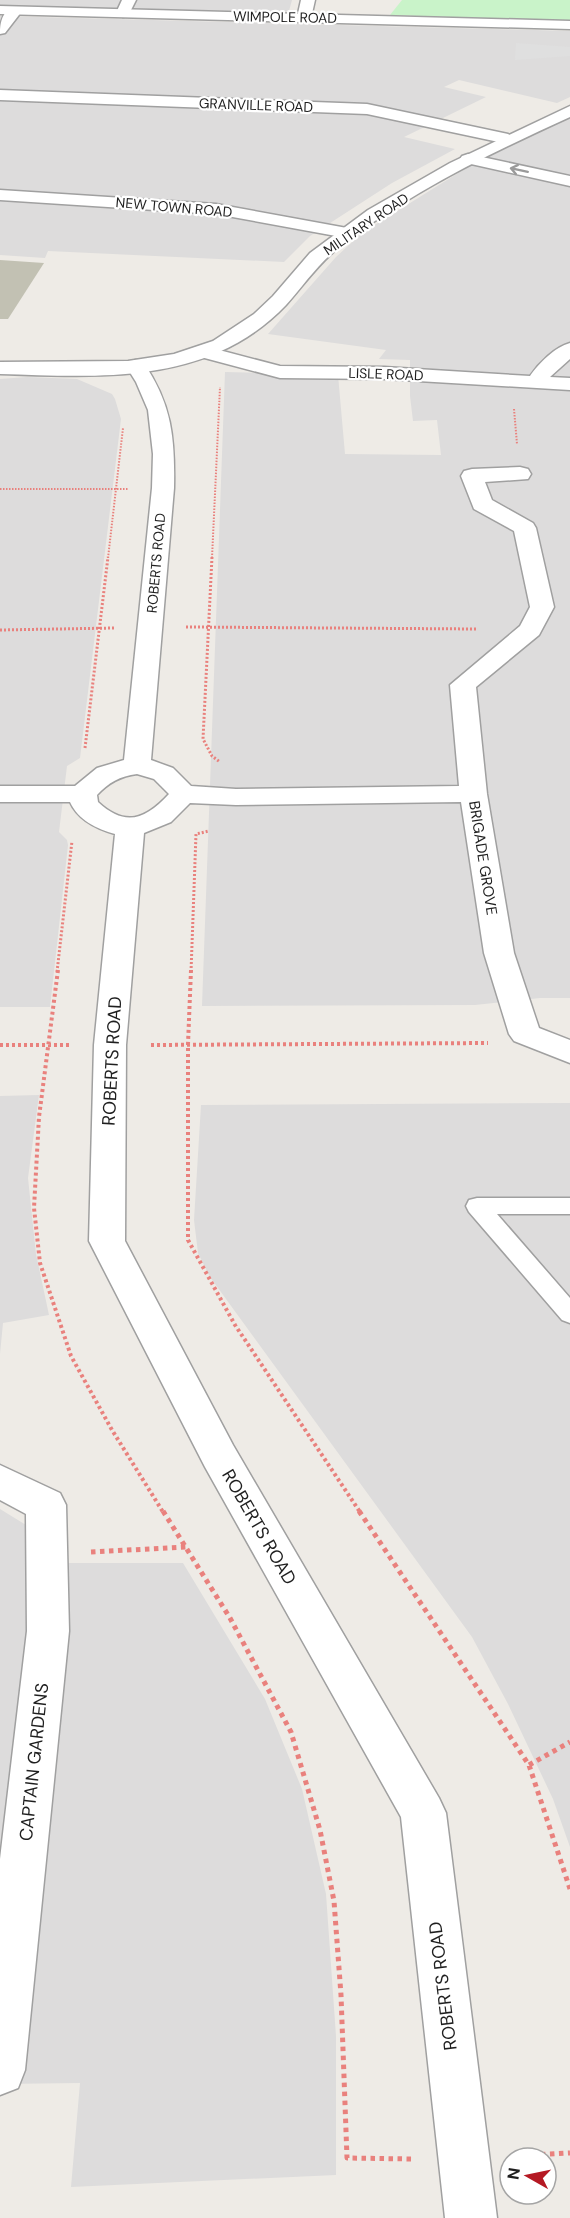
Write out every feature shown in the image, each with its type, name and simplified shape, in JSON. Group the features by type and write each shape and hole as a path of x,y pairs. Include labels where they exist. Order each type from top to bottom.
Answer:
{"street":[{"path":"304,18 308,0"},
{"name":"WIMPOLE ROAD","path":"0,10 126,7 304,18 570,25"},
{"path":"0,30 15,11"},
{"name":"GRANVILLE ROAD","path":"0,95 367,109 508,139"},
{"name":"MILITARY ROAD","path":"0,368 63,369 136,366 195,354 239,334 267,313 292,288 313,260 347,233 468,159 570,111"},
{"path":"468,159 570,181"},
{"name":"NEW TOWN ROAD","path":"0,195 216,209 347,233"},
{"path":"537,381 544,370 570,349"},
{"name":"LISLE ROAD","path":"195,354 280,372 384,373 570,384"},
{"name":"ROBERTS ROAD","path":"136,366 152,390 160,413 164,447 163,488 137,766"},
{"path":"473,794 463,685 530,630 542,607 525,528 482,504 472,476 520,474"},
{"path":"183,794 171,810 161,818 130,828 114,826 99,818 84,804 83,794 92,782 105,774 116,769 137,766 156,768 167,776 183,794 236,797"},
{"path":"0,794 83,794"},
{"name":"BRIGADE GROVE","path":"236,797 473,794 499,953 525,1034"},
{"name":"ROBERTS ROAD","path":"130,828 110,1045 107,1241 219,1456 423,1813 471,2218"},
{"path":"525,1034 570,1052"},
{"name":"CAPTAIN GARDENS","path":"0,1481 46,1505 48,1631 0,2070"}],"lane":[{"path":"570,1206 477,1206 570,1314"}],"path":[{"path":"195,354 220,379 203,739 212,756 237,774 236,823 196,834 188,1044 188,1240 235,1325 529,1765 570,1889"},
{"path":"0,489 116,489"},
{"path":"0,630 151,627"},
{"path":"210,627 530,630"},
{"path":"0,1045 506,1043 525,1034"},
{"path":"46,1553 186,1547"},
{"path":"529,1765 570,1742"}],"shaded area":[{"path":"0,0 292,0 289,11 285,12 0,6"},
{"path":"0,16 570,31 570,97 557,103 459,80 444,87 486,97 404,137 455,149 392,183 310,236 284,262 48,251 45,258 0,255"},
{"path":"516,43 570,47 570,56 515,60"},
{"path":"570,117 570,998 540,998 475,1005 202,1006 225,372 338,375 345,454 441,455 437,420 413,421 410,360 379,359 386,350 268,334 336,257 362,233 471,165"},
{"path":"0,260 44,263 8,319 0,319"},
{"path":"27,377 77,379 112,394 121,419 80,758 67,766 59,832 67,840 68,845 50,1007 0,1007 0,379"},
{"path":"39,1095 28,1178 36,1254 49,1315 3,1323 0,1354 0,1096"},
{"path":"570,1103 570,1847 553,1799 508,1704 472,1637 210,1277 198,1253 194,1220 201,1105"},
{"path":"0,1509 26,1525 42,1563 183,1563 265,1699 302,1789 326,1894 336,2036 336,2175 71,2187 80,2083 0,2084"}],"green space":[{"path":"402,0 570,0 570,21 390,15"}]}
